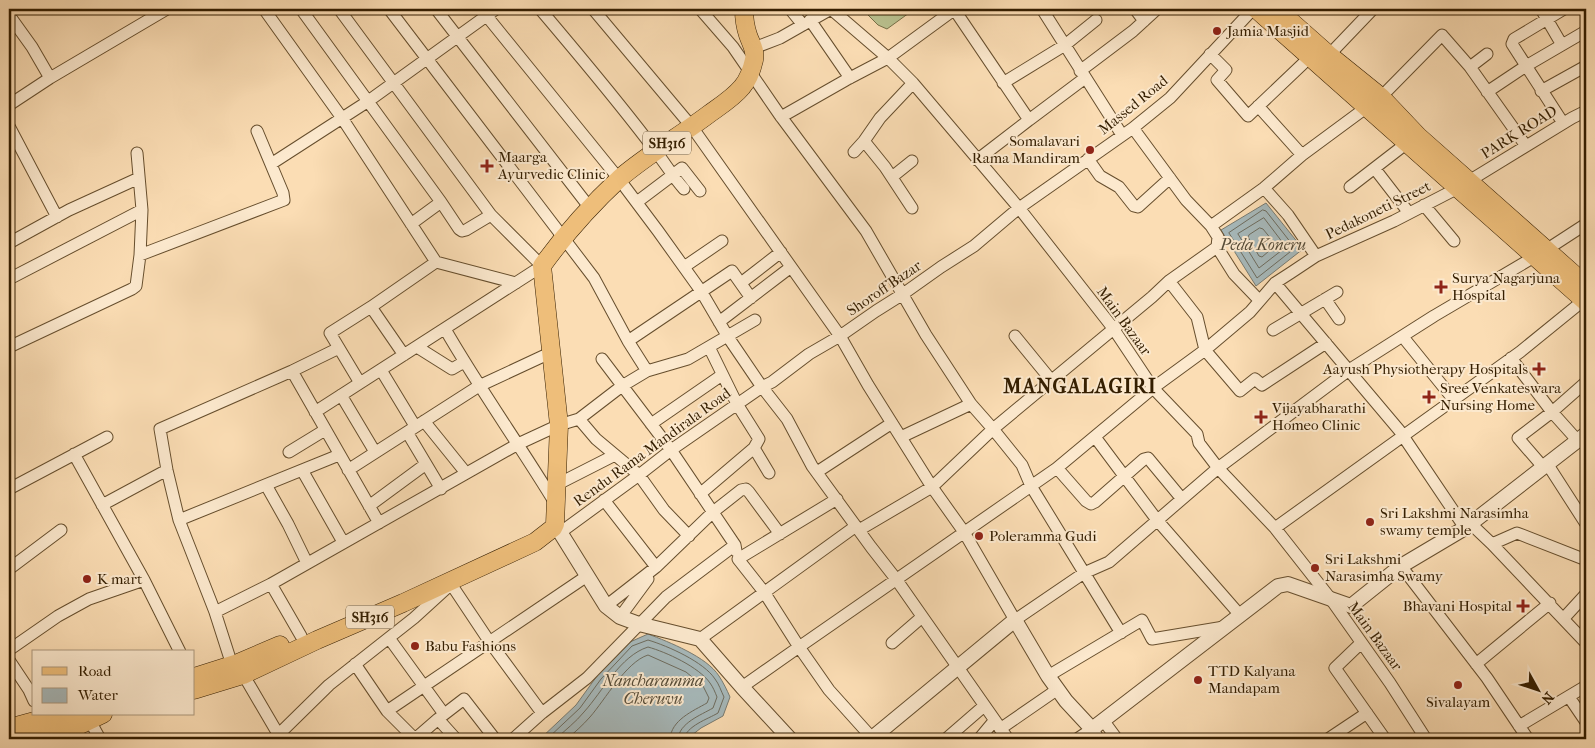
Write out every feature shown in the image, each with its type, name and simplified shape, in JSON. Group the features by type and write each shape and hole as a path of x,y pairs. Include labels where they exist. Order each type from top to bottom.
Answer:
{"main road":[{"name":"SH316","path":"542,266 563,237 619,179 655,150 723,104 741,88 750,73 755,58 754,48 745,23 744,9"},
{"path":"1255,9 1407,143 1463,185 1540,253 1585,296"},
{"path":"1277,9 1329,55 1381,97 1463,185"},
{"path":"542,266 559,425 556,505 553,530"},
{"name":"SH316","path":"195,677 237,668 317,640 454,581 535,542 553,530"},
{"name":"SH316","path":"195,689 302,636 531,536 553,530"},
{"path":"9,717 80,725 98,716"},
{"path":"9,728 38,721"}],"street":[{"path":"9,106 50,78 167,9"},
{"path":"264,9 342,118 436,262 516,283"},
{"path":"301,9 459,229 462,231 491,215"},
{"path":"315,412 542,266 491,215 339,9"},
{"path":"389,9 594,278 628,341 647,371"},
{"path":"436,9 590,208"},
{"path":"540,9 655,150 684,190"},
{"path":"593,9 692,126 840,336 868,385 932,487 964,532 1048,676 1066,701 1095,734"},
{"path":"700,9 733,48 781,117 866,231 926,335 970,404 993,429 1022,466 1031,486 1121,633"},
{"path":"790,9 806,22 850,78"},
{"path":"754,48 780,38 831,9"},
{"name":"Main Bazaar","path":"831,9 914,83 1019,208 1113,328 1153,388 1197,434 1199,443 1218,468 1275,528 1330,598 1390,683 1426,739"},
{"path":"781,117 888,58 954,9 1029,120"},
{"path":"1042,9 1122,135"},
{"path":"1135,9 1144,21"},
{"path":"977,160 1029,120 1157,9"},
{"name":"Massed Road","path":"1019,208 1133,128 1170,98 1255,9"},
{"path":"1329,55 1373,9"},
{"path":"1541,9 1562,45"},
{"path":"1564,9 1512,42 1512,45 1541,91 1564,123"},
{"path":"271,164 394,83 458,37 488,11 637,202 684,267 701,291 728,337 762,387 787,419 817,472 896,579 1008,739"},
{"path":"9,15 32,47 50,78"},
{"path":"1004,83 1065,45 1096,20"},
{"path":"1487,92 1526,66 1586,31"},
{"path":"1381,97 1442,35 1470,67 1526,146"},
{"path":"1210,54 1226,70 1217,80 1248,116 1310,57"},
{"path":"1470,67 1487,54"},
{"path":"1541,91 1586,66"},
{"path":"854,152 880,118 914,83"},
{"path":"1258,106 1302,155"},
{"path":"1211,226 1264,188 1302,155 1366,107"},
{"name":"PARK ROAD","path":"1463,185 1586,111"},
{"path":"9,126 57,217"},
{"path":"1133,128 1186,200 1211,226 1218,237 1217,247 1234,274 1259,300"},
{"path":"140,255 284,200 284,193 257,131"},
{"path":"864,141 892,177 912,208"},
{"path":"1350,187 1407,143"},
{"path":"9,347 132,289 138,282 142,210 137,153"},
{"path":"1088,159 1100,176 1118,187 1134,206 1138,207 1170,178"},
{"path":"892,177 912,161"},
{"path":"637,202 682,168 700,191"},
{"path":"1375,169 1409,213"},
{"path":"9,243 57,217 139,178"},
{"name":"Pedakoneti Street","path":"1264,188 1288,215 1316,256 1409,213 1463,185"},
{"path":"411,224 441,202"},
{"path":"1424,205 1454,241"},
{"name":"Shoroff Bazar","path":"762,387 974,246 1019,208"},
{"path":"9,279 142,210"},
{"path":"602,359 671,450 735,546 738,559 764,592 829,690 872,739 1015,620 1084,573 1109,562 1218,468 1349,370 1586,224"},
{"path":"684,267 722,241"},
{"path":"700,639 764,592 858,528 932,487 993,429 1051,380 1169,281 1217,247"},
{"path":"740,283 781,252"},
{"path":"742,687 1057,468 1153,388 1206,350 1250,312 1275,283 1316,256"},
{"path":"360,383 330,333 371,308 436,262"},
{"path":"719,322 791,266"},
{"path":"628,341 732,271 751,298"},
{"path":"1169,281 1197,317 1206,350 1240,390 1255,379 1262,385 1326,343"},
{"path":"1275,283 1404,436 1468,526 1492,544 1586,643"},
{"path":"1273,330 1337,292"},
{"path":"1275,528 1511,358 1559,321 1585,296"},
{"path":"1324,299 1339,319"},
{"path":"371,308 404,355"},
{"path":"215,612 271,584 518,444 559,425 579,419 622,386 647,371 688,359 755,320"},
{"path":"445,329 479,386 556,505"},
{"path":"1015,336 1051,380"},
{"path":"1402,337 1454,400"},
{"path":"417,347 452,369 464,362"},
{"path":"700,494 754,448 759,439 722,375 709,347"},
{"path":"339,348 292,371 160,428 167,470 180,520 237,668 278,738 329,684 414,618 454,581 489,641 542,714"},
{"path":"348,470 479,386 552,352"},
{"path":"1077,739 1095,734 1103,720 1278,586 1288,584 1351,606 1401,566 1468,526 1582,438 1552,412 1511,358"},
{"path":"382,370 415,426 426,464 441,489"},
{"path":"292,371 379,523"},
{"path":"651,424 722,375"},
{"path":"1586,382 1552,412 1518,438 1546,466 1586,524"},
{"name":"Rendu Rama Mandirala Road","path":"553,530 604,500 671,450 762,387"},
{"path":"341,395 375,452"},
{"path":"901,437 970,404"},
{"path":"579,419 596,439 639,475 664,510 689,536"},
{"path":"817,472 892,423"},
{"path":"415,426 466,473"},
{"path":"289,452 325,430"},
{"path":"1095,436 1157,520 1240,615"},
{"path":"9,489 107,437"},
{"path":"754,448 769,473"},
{"path":"74,454 144,580 179,650"},
{"path":"180,520 339,455"},
{"path":"556,485 615,455"},
{"path":"1057,468 1086,501 1091,504 1124,475 1148,458 1182,499"},
{"path":"369,506 426,464"},
{"path":"102,505 167,470"},
{"path":"302,470 343,542"},
{"path":"266,485 307,563"},
{"path":"606,606 656,567 713,512 741,490 746,489 780,534"},
{"path":"738,559 837,499"},
{"path":"604,500 656,567"},
{"path":"9,570 61,530"},
{"path":"553,530 587,576 606,606 620,618 700,639 790,739"},
{"path":"1492,544 1517,533 1586,560"},
{"path":"513,739 587,678 666,597 735,546"},
{"path":"1401,566 1476,664 1528,739"},
{"path":"620,618 656,567"},
{"path":"387,710 587,576"},
{"path":"9,650 58,616 89,599 144,580"},
{"path":"271,584 302,636"},
{"path":"1564,618 1586,594"},
{"path":"1476,664 1550,604"},
{"path":"892,643 922,616"},
{"path":"1048,676 1142,620 1152,639 1224,627"},
{"path":"388,638 424,685 441,717 456,739"},
{"path":"1361,643 1335,668 1385,739"},
{"path":"9,660 32,697"},
{"path":"355,664 387,710 415,739 464,700 495,739"},
{"path":"1519,726 1586,686"},
{"path":"979,739 997,725 1058,689"},
{"path":"1569,697 1586,722"},
{"path":"946,739 984,706"},
{"path":"1328,739 1367,713"},
{"path":"98,716 100,739"},
{"path":"1103,720 1116,739"}],"green space":[{"path":"862,9 908,9 909,13 887,29 878,25"}],"water":[{"name":"Peda Koneru","path":"1266,203 1303,249 1256,286 1221,230"},
{"name":"Nancharamma Cheruvu","path":"648,634 697,656 713,669 730,697 723,716 701,728 687,739 540,739 576,705 597,676 630,642"}],"place":[{"name":"Jamia Masjid","path":"1217,31"},
{"name":"Somalavari Rama Mandiram","path":"1090,150"},
{"name":"Maarga Ayurvedic Clinic","path":"487,166"},
{"name":"Surya Nagarjuna Hospital","path":"1441,287"},
{"name":"Aayush Physiotherapy Hospitals","path":"1539,369"},
{"name":"Sree Venkateswara Nursing Home","path":"1429,397"},
{"name":"Vijayabharathi Homeo Clinic","path":"1261,417"},
{"name":"Sri Lakshmi Narasimha swamy temple","path":"1370,522"},
{"name":"Poleramma Gudi","path":"979,536"},
{"name":"Sri Lakshmi Narasimha Swamy","path":"1315,568"},
{"name":"K mart","path":"87,579"},
{"name":"Bhavani Hospital","path":"1523,606"},
{"name":"Babu Fashions","path":"415,646"},
{"name":"TTD Kalyana Mandapam","path":"1198,680"},
{"name":"Sivalayam","path":"1458,685"}],"district":[{"name":"MANGALAGIRI","path":"1080,386"}]}
